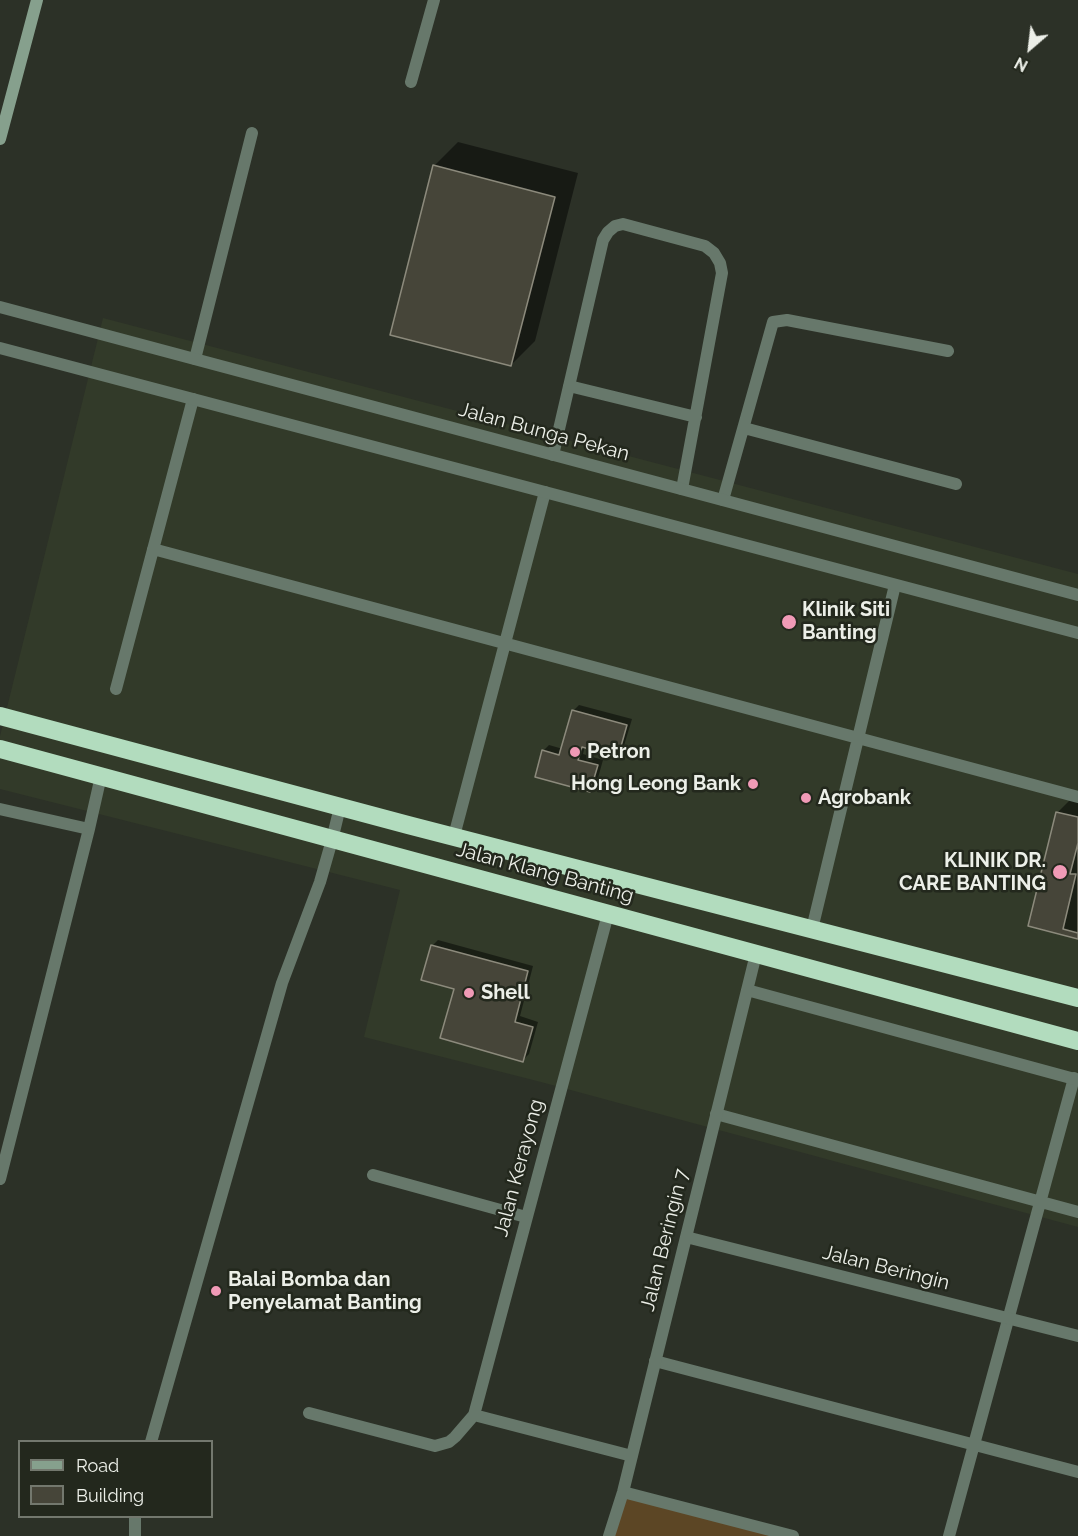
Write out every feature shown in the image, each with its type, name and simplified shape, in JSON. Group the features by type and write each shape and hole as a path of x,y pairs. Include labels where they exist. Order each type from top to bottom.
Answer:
{"highway":[{"name":"Jalan Klang Banting","path":"0,716 340,807 1078,998"},
{"name":"Jalan Klang Banting","path":"0,749 1078,1041"}],"street":[{"path":"0,139 37,0"},
{"path":"411,82 434,0"},
{"path":"195,359 252,133"},
{"path":"553,455 603,240 615,226 623,224 705,246 714,253 720,263 722,273 682,489"},
{"name":"Jalan Bunga Pekan","path":"0,307 1078,595"},
{"path":"723,500 773,322 787,320 948,351"},
{"path":"0,348 1078,633"},
{"path":"569,386 696,417"},
{"path":"116,689 192,399"},
{"path":"744,428 956,484"},
{"path":"454,836 545,492"},
{"path":"153,549 1078,797"},
{"path":"812,929 895,585"},
{"path":"0,1179 101,776"},
{"path":"152,1440 282,982 321,882 340,807"},
{"path":"0,809 88,829"},
{"name":"Jalan Kerayong","path":"309,1413 435,1446 449,1442 474,1415 608,914"},
{"name":"Jalan Beringin 7","path":"609,1536 623,1492 756,954"},
{"path":"747,990 1076,1079 949,1536"},
{"path":"716,1114 1078,1212"},
{"path":"373,1175 526,1217"},
{"name":"Jalan Beringin","path":"686,1237 1078,1335"},
{"path":"655,1361 1078,1472"},
{"path":"474,1415 632,1456"},
{"path":"623,1492 793,1536"},
{"path":"135,1518 135,1536"}],"shaded area":[{"path":"103,318 1078,574 1078,1227 541,1082 364,1037 400,890 0,789 0,736"},
{"path":"623,1492 793,1536 609,1536"}],"building":[{"path":"433,165 555,197 511,366 390,335"},
{"path":"572,710 627,725 618,757 582,747 578,760 598,765 590,792 535,777 542,750 559,755"},
{"name":"KLINIK DR. CARE BANTING","path":"1056,812 1078,817 1078,939 1028,926"},
{"path":"1078,843 1078,933 1063,929 1076,874 1070,874"},
{"path":"431,945 528,971 515,1022 533,1027 523,1062 440,1038 454,989 421,980"}],"place":[{"name":"Klinik Siti Banting","path":"789,622"},
{"name":"Petron","path":"575,752"},
{"name":"Hong Leong Bank","path":"753,784"},
{"name":"Agrobank","path":"806,798"},
{"name":"KLINIK DR. CARE BANTING","path":"1060,872"},
{"name":"Shell","path":"469,993"},
{"name":"Balai Bomba dan Penyelamat Banting","path":"216,1291"}]}
